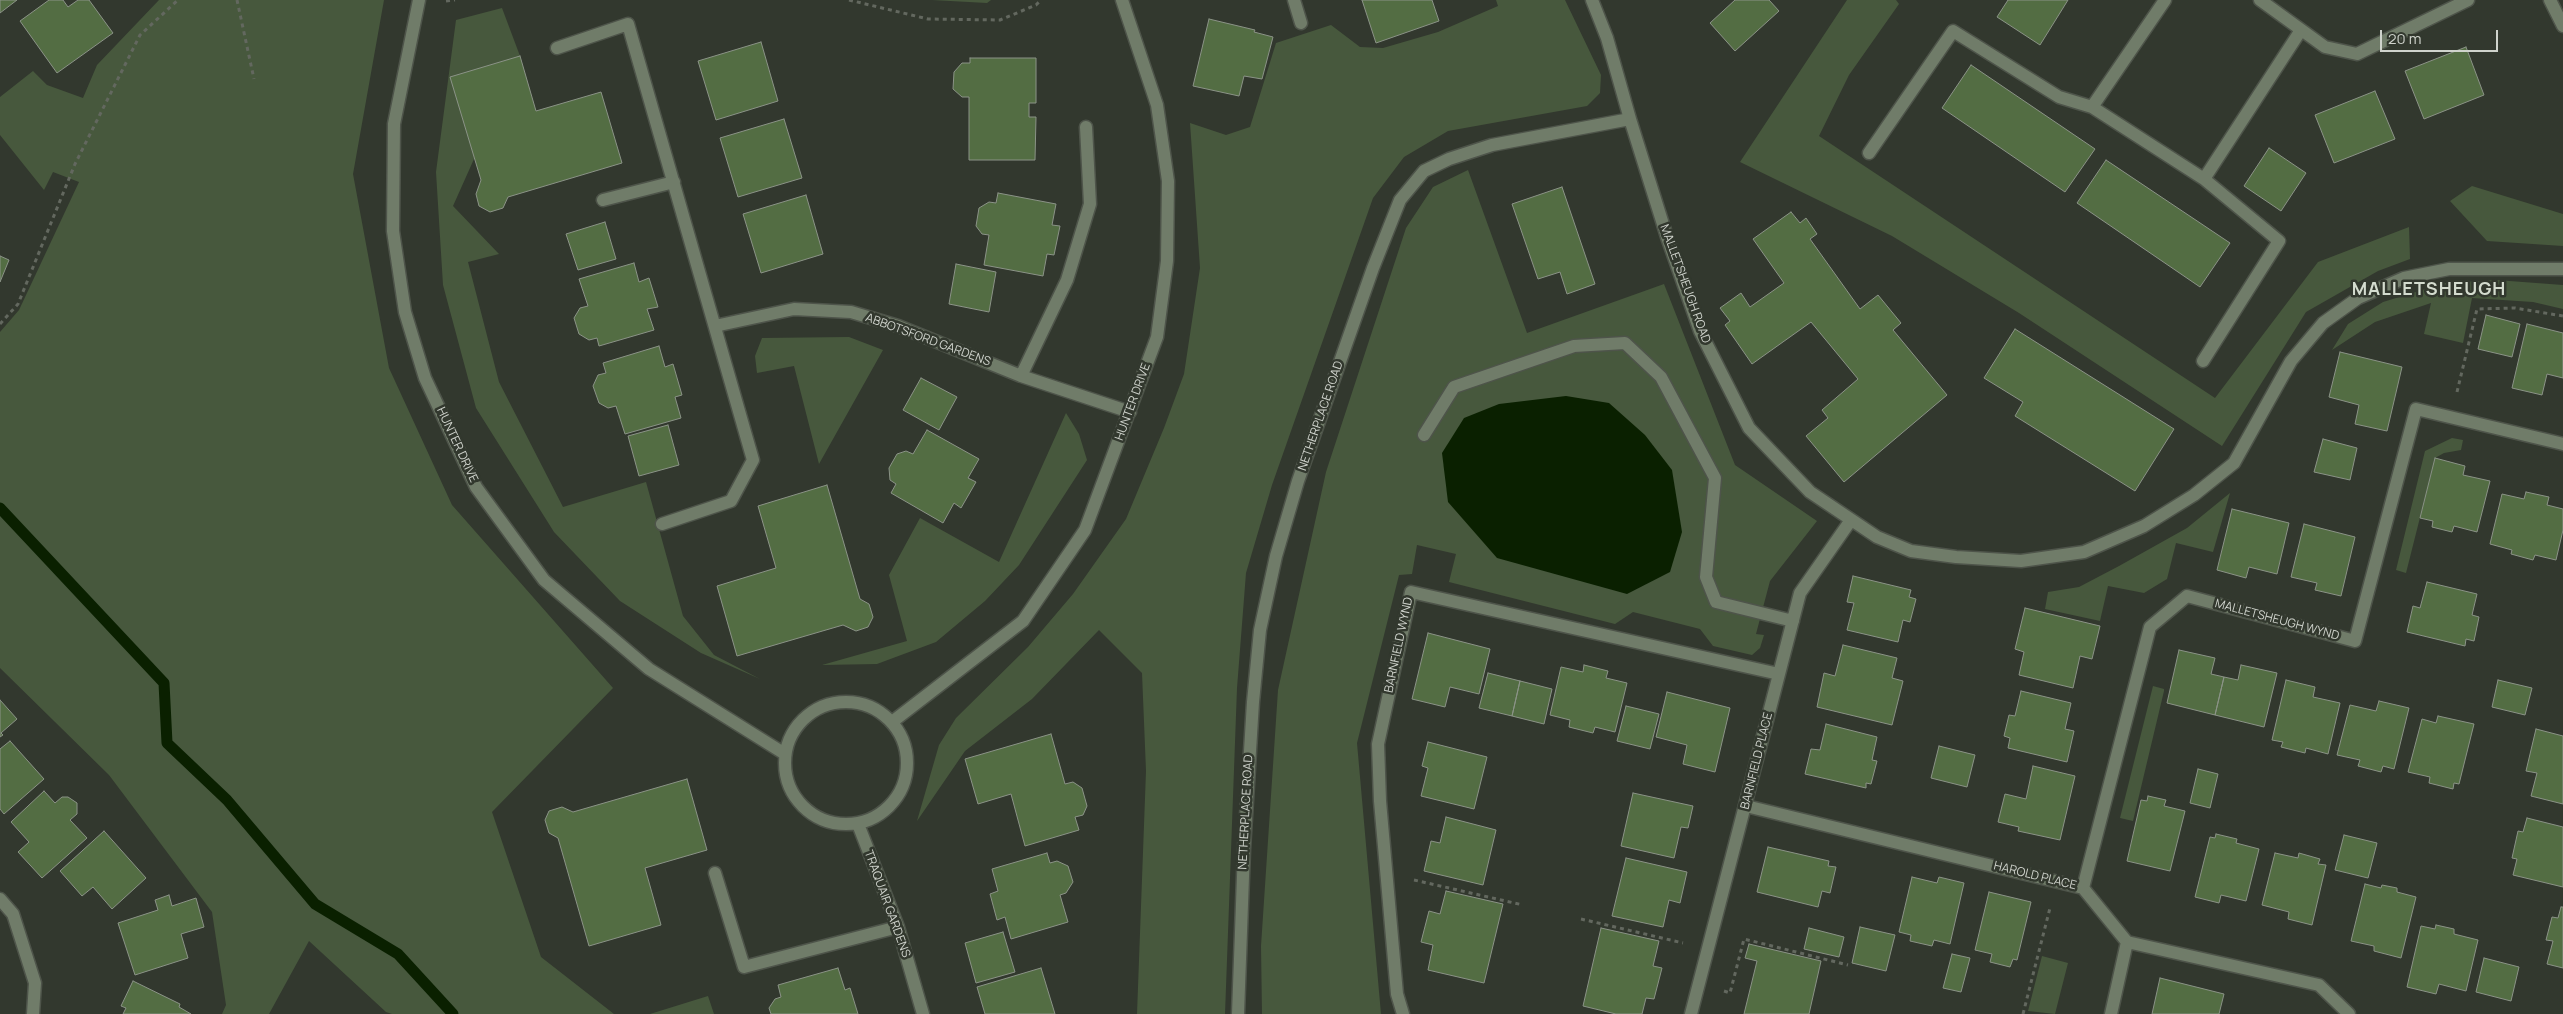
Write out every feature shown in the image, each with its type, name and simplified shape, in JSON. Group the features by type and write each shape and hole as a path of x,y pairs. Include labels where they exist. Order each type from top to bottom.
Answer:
{"street":[{"name":"HUNTER DRIVE","path":"419,0 394,124 393,231 405,312 426,378 476,486 544,580 649,669 785,754"},
{"name":"HUNTER DRIVE","path":"892,722 1024,621 1085,530 1157,337 1167,261 1168,181 1156,104 1122,0"},
{"path":"1294,0 1301,22"},
{"path":"1592,0 1607,38 1630,119"},
{"path":"2092,108 2165,0"},
{"path":"2260,0 2325,47 2357,54 2468,0"},
{"path":"2550,0 2563,26"},
{"path":"557,48 628,24 753,460 731,501 662,524"},
{"path":"2204,179 2301,30"},
{"path":"1869,153 1953,31 2059,97 2092,108 2204,179 2279,241 2203,361"},
{"name":"MALLETSHEUGH ROAD","path":"1630,119 1667,237 1700,331 1749,428 1810,492 1877,537 1911,551 1956,558 2021,561 2084,552 2144,526 2194,495 2234,463 2291,361 2324,323 2358,298 2404,278 2449,269 2563,269"},
{"name":"NETHERPLACE ROAD","path":"1238,1014 1245,829 1253,702 1260,630 1276,556 1298,481 1373,268 1400,200 1424,171 1449,158 1492,145 1630,119"},
{"path":"1021,376 1067,280 1090,204 1086,127"},
{"path":"603,200 674,182"},
{"name":"ABBOTSFORD GARDENS","path":"715,326 794,309 851,312 898,326 1021,376 1130,412"},
{"path":"1424,435 1454,387 1574,346 1625,342 1661,377 1715,478 1706,577 1716,602 1792,621"},
{"name":"MALLETSHEUGH WYND","path":"2083,888 2150,627 2187,596 2355,641 2416,409 2563,444"},
{"name":"BARNFIELD PLACE","path":"1691,1014 1800,594 1851,520"},
{"name":"BARNFIELD WYND","path":"1403,1014 1397,994 1378,744 1411,592 1779,674"},
{"path":"838,702 858,703 877,710 892,722 905,748 907,758 906,777 899,796 885,811 858,824 832,823 814,816 801,805 790,789 785,772 785,754 791,735 803,719 820,708 838,702"},
{"name":"HAROLD PLACE","path":"1746,806 2083,888 2127,942"},
{"name":"TRAQUAIR GARDENS","path":"858,824 898,927 923,1014"},
{"path":"715,873 744,966 898,927"},
{"path":"0,899 13,914 35,983 33,1014"},
{"path":"2111,1014 2127,942 2319,984 2349,1014"}],"path":[{"path":"0,324 18,304 75,164 140,35 178,0"},
{"path":"237,0 254,79"},
{"path":"849,0 928,19 1000,20 1036,5 1041,0"},
{"path":"2451,418 2477,309 2514,308 2563,316"},
{"path":"1387,874 1523,904"},
{"path":"2023,1014 2056,882"},
{"path":"1581,919 1708,949"},
{"path":"1699,984 1730,993 1744,939 1848,965"}],"shaded area":[{"path":"159,0 384,0 353,174 389,368 452,505 613,688 492,812 541,957 614,1014 392,1014 386,1012 309,941 269,1014 222,1014 226,1005 212,912 109,775 0,668 0,332 19,310 79,182 53,172 44,190 0,135 0,97 33,71 47,85 83,98 97,65"},
{"path":"932,0 991,0 987,3"},
{"path":"1496,0 1565,0 1601,75 1600,93 1587,106 1448,131 1404,157 1373,198 1272,485 1246,573 1237,688 1225,1014 1137,1014 1146,771 1142,673 1099,630 1032,699 965,751 917,821 939,745 956,718 1028,647 1073,594 1126,519 1164,428 1184,374 1200,268 1190,123 1226,135 1250,127 1276,43 1331,25 1360,47 1383,48 1438,32 1498,6"},
{"path":"1847,0 1896,0 1899,4 1849,75 1819,136 2215,398 2318,262 2409,227 2410,259 2378,271 2306,312 2222,446 2019,313 1892,236 1740,162"},
{"path":"502,8 520,56 453,206 499,254 468,262 499,382 563,507 646,482 683,616 714,655 760,679 701,653 620,601 554,532 476,408 443,285 436,172 456,20"},
{"path":"1468,170 1527,333 1664,284 1735,465 1817,521 1770,581 1756,634 1764,635 1760,648 1752,655 1713,646 1700,629 1633,612 1615,624 1449,582 1456,554 1417,545 1412,574 1399,575 1357,743 1381,1014 1262,1014 1261,946 1278,690 1326,472 1406,228 1433,187"},
{"path":"2472,186 2563,214 2563,246 2487,241 2450,201"},
{"path":"2496,280 2563,285 2563,309 2533,302 2472,298 2463,343 2424,334 2431,303 2375,322 2332,350 2348,324 2383,302 2445,283"},
{"path":"849,337 883,350 819,464 794,366 757,373 755,356 762,338"},
{"path":"1566,396 1609,403 1645,435 1672,470 1682,532 1670,572 1627,594 1497,558 1448,502 1442,453 1464,418 1499,404"},
{"path":"1066,413 1079,434 1087,460 1019,565 985,601 936,642 877,664 822,665 907,641 889,575 920,518 999,562"},
{"path":"2452,438 2463,440 2461,450 2444,453 2435,458 2406,573 2396,570 2425,451"},
{"path":"2230,493 2213,552 2176,543 2167,579 2144,593 2108,586 2100,621 2045,609 2048,592 2079,587 2119,566 2187,528"},
{"path":"2153,686 2164,689 2164,691 2133,821 2120,818"},
{"path":"2042,956 2068,963 2055,1014 2028,1011"},
{"path":"708,996 714,1014 650,1014"}],"building":[{"path":"0,0 17,0 0,13"},
{"path":"49,0 63,0 68,7 78,0 89,0 113,33 57,73 20,21"},
{"path":"1362,0 1432,0 1439,21 1376,43"},
{"path":"1735,0 1769,0 1779,11 1735,51 1710,23"},
{"path":"2008,0 2068,0 2040,45 1997,17"},
{"path":"1209,19 1255,30 1254,32 1273,37 1262,79 1244,76 1239,96 1193,86"},
{"path":"761,42 778,101 716,120 698,61"},
{"path":"2466,47 2484,95 2424,119 2405,71"},
{"path":"520,56 536,111 601,92 622,163 508,197 503,208 490,212 479,206 476,194 481,180 450,77"},
{"path":"970,58 1036,58 1036,103 1029,103 1029,117 1036,117 1035,160 969,160 969,97 962,97 953,89 954,72 962,63 970,63"},
{"path":"1971,65 2095,149 2065,192 1942,108"},
{"path":"2375,91 2395,139 2334,163 2315,115"},
{"path":"784,119 802,178 738,197 720,138"},
{"path":"2269,148 2306,173 2281,211 2244,186"},
{"path":"2106,160 2230,243 2200,287 2077,203"},
{"path":"1562,187 1595,284 1567,294 1560,272 1538,279 1512,204"},
{"path":"998,193 1056,204 1052,225 1060,226 1054,255 1047,254 1043,276 984,265 989,235 982,234 976,226 979,208 989,202 996,203"},
{"path":"806,195 823,254 761,273 743,214"},
{"path":"1791,212 1800,223 1806,218 1817,234 1810,239 1860,309 1878,295 1901,323 1893,330 1947,395 1844,482 1806,436 1828,418 1822,410 1858,379 1811,322 1752,364 1725,325 1730,321 1720,308 1741,293 1750,307 1784,283 1753,239"},
{"path":"605,222 616,259 578,270 566,234"},
{"path":"0,256 9,260 0,282"},
{"path":"634,263 639,282 649,278 658,307 647,309 654,330 599,346 597,338 589,340 579,334 574,318 580,308 588,306 579,279"},
{"path":"956,264 996,272 989,312 949,304"},
{"path":"2486,315 2520,324 2512,357 2478,349"},
{"path":"2527,324 2563,333 2563,378 2547,374 2542,395 2512,388"},
{"path":"2015,329 2174,429 2135,491 2015,416 2023,402 1984,378"},
{"path":"659,346 665,367 673,364 682,395 675,397 681,418 625,434 616,406 608,408 599,403 593,386 598,375 606,373 603,363"},
{"path":"2340,352 2402,367 2387,431 2355,424 2359,405 2329,397"},
{"path":"921,378 957,397 939,430 903,410"},
{"path":"668,425 679,465 639,476 628,436"},
{"path":"927,430 979,459 968,478 976,482 961,508 954,503 943,523 891,493 896,484 890,480 889,468 897,454 906,451 913,454"},
{"path":"2323,439 2357,448 2350,480 2314,472"},
{"path":"2435,458 2465,466 2463,475 2490,481 2477,532 2454,526 2452,532 2432,527 2433,521 2420,518"},
{"path":"827,485 860,599 869,604 873,617 868,627 856,631 843,625 737,656 717,586 776,568 758,506"},
{"path":"2526,492 2549,497 2547,505 2563,509 2563,530 2556,560 2535,555 2533,560 2511,554 2512,550 2490,544 2502,494 2524,499"},
{"path":"2232,509 2289,523 2277,574 2249,567 2246,578 2217,570"},
{"path":"2304,524 2355,537 2341,596 2315,590 2317,583 2291,577"},
{"path":"1853,576 1911,590 1909,597 1916,599 1910,622 1903,620 1898,642 1847,630 1854,603 1847,602"},
{"path":"2427,582 2477,594 2472,615 2479,617 2474,641 2466,639 2465,646 2407,632 2413,606 2420,608"},
{"path":"2025,608 2100,626 2092,659 2080,656 2073,688 2019,675 2024,652 2015,649"},
{"path":"1428,633 1490,649 1479,694 1450,687 1445,707 1412,699"},
{"path":"1843,645 1897,658 1892,678 1903,681 1892,725 1817,707 1824,673 1835,676"},
{"path":"2179,650 2215,658 2211,674 2224,677 2215,715 2167,703"},
{"path":"1584,665 1608,671 1606,678 1627,683 1615,732 1595,727 1593,733 1569,727 1570,720 1550,715 1561,667 1583,672"},
{"path":"2241,665 2277,673 2264,727 2215,715 2224,677 2238,680"},
{"path":"1488,673 1520,681 1512,716 1479,708"},
{"path":"2286,680 2315,687 2313,697 2340,703 2328,754 2306,748 2305,753 2281,747 2283,742 2272,740"},
{"path":"2498,680 2532,688 2525,715 2492,707"},
{"path":"1520,681 1552,689 1544,724 1512,716"},
{"path":"2021,691 2071,703 2065,729 2074,731 2067,762 2008,748 2010,738 2004,736 2009,715 2015,716"},
{"path":"1667,692 1730,708 1715,772 1683,764 1687,745 1656,737"},
{"path":"0,700 17,719 1,733 3,735 0,737"},
{"path":"2379,701 2409,708 2394,769 2383,766 2381,772 2358,766 2360,760 2337,755 2350,705 2376,711"},
{"path":"1626,706 1659,714 1650,749 1617,741"},
{"path":"2438,716 2474,724 2459,784 2454,783 2453,789 2429,783 2430,777 2408,772 2422,719 2436,723"},
{"path":"1826,724 1877,737 1872,760 1877,761 1871,784 1866,783 1866,788 1805,774 1811,749 1820,750"},
{"path":"2536,729 2563,736 2563,804 2531,796 2537,773 2526,771"},
{"path":"1051,734 1065,784 1073,782 1082,788 1087,806 1083,815 1075,817 1079,830 1025,846 1011,794 978,804 965,759"},
{"path":"10,741 44,779 4,814 0,809 0,749"},
{"path":"1428,742 1487,757 1474,809 1421,796 1428,768 1422,766"},
{"path":"1939,746 1975,755 1967,787 1931,778"},
{"path":"2033,766 2075,776 2060,840 2018,831 2019,827 1998,822 2005,794 2026,799"},
{"path":"2198,769 2218,774 2210,808 2190,803"},
{"path":"687,779 707,850 645,868 661,925 589,946 558,838 549,833 545,820 549,811 562,807 573,812"},
{"path":"44,791 55,803 62,797 68,797 77,803 77,814 70,820 87,838 42,878 18,852 29,842 11,822"},
{"path":"1633,793 1693,806 1688,828 1681,827 1674,858 1621,846"},
{"path":"2148,796 2166,800 2164,806 2185,811 2170,871 2127,861 2141,800 2147,801"},
{"path":"1446,817 1496,830 1483,885 1424,871 1431,841 1440,843"},
{"path":"2527,818 2563,827 2563,887 2513,875 2517,859 2512,858 2518,831 2523,832"},
{"path":"104,831 146,878 112,909 93,887 82,896 60,871"},
{"path":"2216,834 2237,839 2236,843 2259,849 2246,901 2221,895 2219,903 2195,897 2210,837 2215,838"},
{"path":"2344,835 2377,843 2368,878 2335,870"},
{"path":"1768,847 1829,861 1828,866 1836,867 1830,893 1822,891 1818,907 1757,892"},
{"path":"1047,853 1050,863 1057,861 1068,866 1073,882 1066,893 1060,895 1068,922 1011,939 1005,917 997,920 990,894 998,891 992,869"},
{"path":"2275,853 2298,858 2299,853 2320,859 2318,864 2326,865 2312,925 2288,919 2289,912 2262,905"},
{"path":"1626,858 1687,872 1680,903 1669,900 1663,927 1612,916"},
{"path":"1912,877 1937,883 1939,877 1964,883 1950,944 1934,940 1932,946 1910,941 1911,935 1899,932"},
{"path":"2365,884 2381,888 2382,885 2397,888 2397,892 2416,897 2401,958 2374,951 2374,946 2351,941"},
{"path":"1446,891 1503,904 1484,983 1428,970 1433,945 1421,942 1429,911 1440,914"},
{"path":"1989,892 2031,902 2017,960 2013,959 2010,967 1990,962 1992,954 1975,950"},
{"path":"169,895 172,906 196,898 204,927 181,934 188,958 135,975 118,923 158,910 155,900"},
{"path":"2561,907 2563,907 2563,968 2547,964 2553,941 2546,940 2552,917 2558,918"},
{"path":"2436,925 2454,929 2454,934 2478,940 2466,991 2439,984 2436,994 2407,987 2421,926 2435,929"},
{"path":"1860,927 1895,935 1886,971 1852,963"},
{"path":"1601,928 1659,941 1653,966 1662,968 1654,999 1646,998 1642,1014 1616,1014 1583,1006"},
{"path":"1809,928 1844,937 1839,957 1804,949"},
{"path":"1003,932 1015,972 976,983 965,943"},
{"path":"1749,944 1821,961 1809,1014 1744,1014 1757,961 1745,958"},
{"path":"1952,954 1970,958 1961,992 1943,988"},
{"path":"2484,958 2519,967 2511,1001 2476,992"},
{"path":"838,968 845,990 850,988 858,1014 771,1014 769,1008 775,999 781,997 778,985"},
{"path":"1041,968 1055,1014 985,1014 977,987"},
{"path":"2160,978 2224,994 2219,1014 2152,1014"},
{"path":"133,981 180,1004 179,1007 191,1014 123,1014 126,1008 121,1006"}],"waterway":[{"path":"0,508 164,683 167,743 227,800 315,904 398,954 453,1014"}],"district":[{"name":"MALLETSHEUGH","path":"2429,290"}]}
